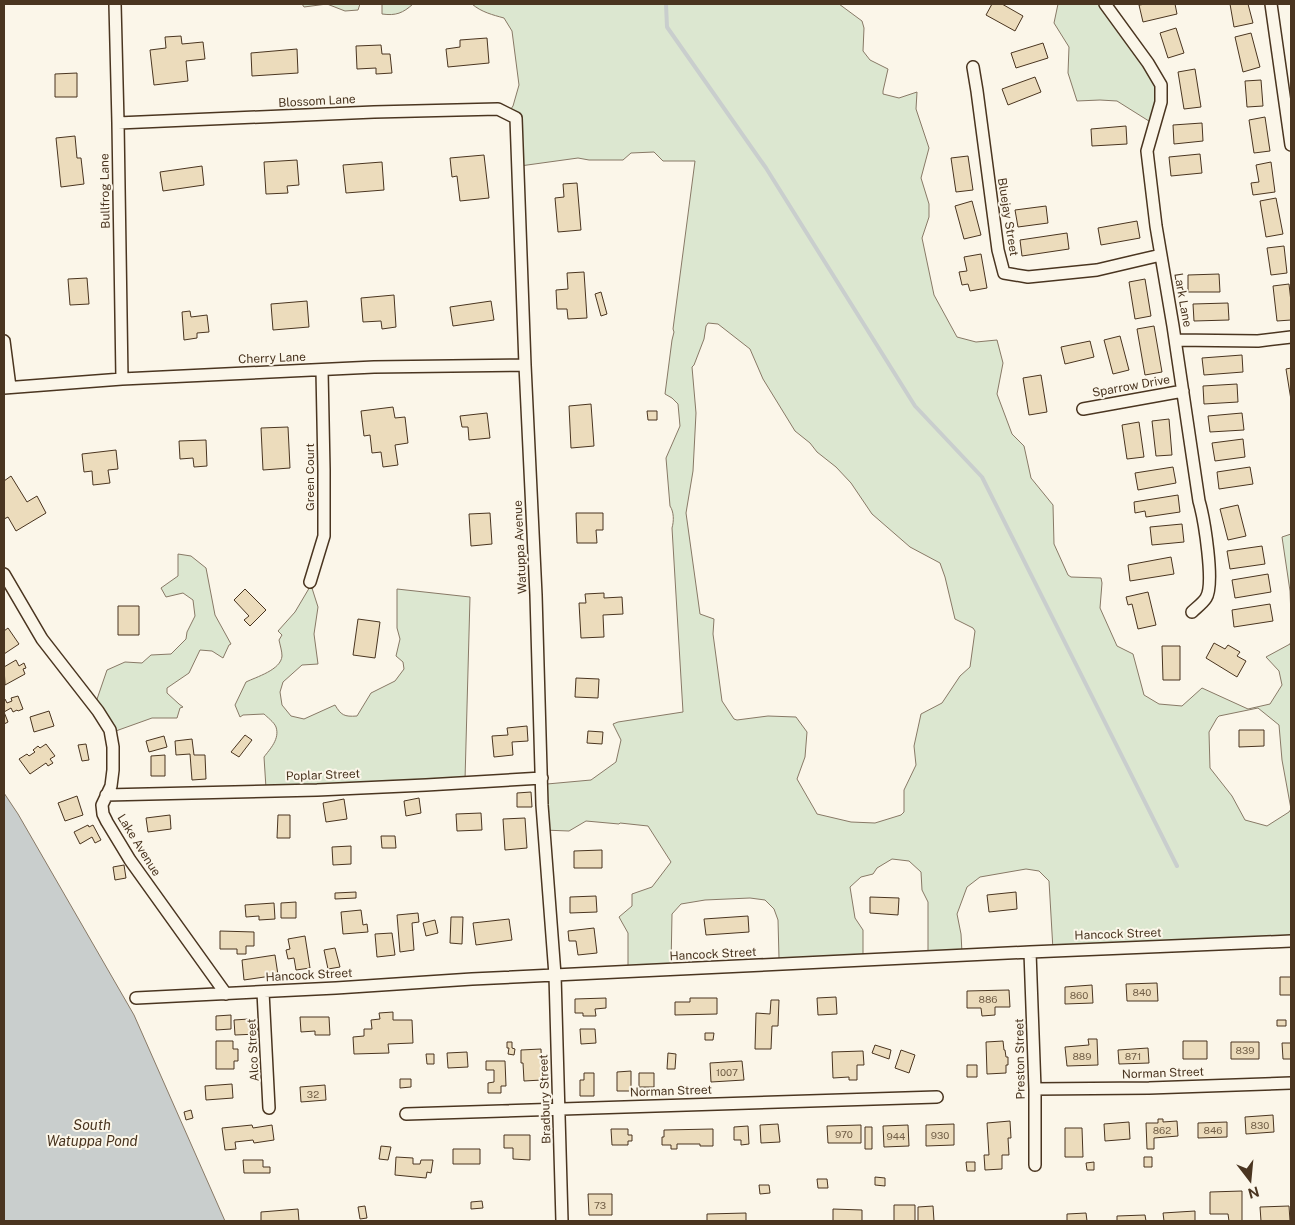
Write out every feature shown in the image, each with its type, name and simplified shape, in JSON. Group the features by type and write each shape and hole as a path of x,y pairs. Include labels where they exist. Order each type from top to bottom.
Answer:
{"street":[{"name":"Bullfrog Lane","path":"115,4 122,378"},
{"name":"Lark Lane","path":"1105,4 1148,63 1161,85 1161,102 1147,151 1156,226 1202,513 1210,576 1207,598 1192,612"},
{"path":"1271,4 1291,145"},
{"name":"Bluejay Street","path":"973,67 998,250 1004,273 1028,277 1097,270 1161,256"},
{"name":"Blossom Lane","path":"118,123 374,112 498,109 516,118"},
{"name":"Watuppa Avenue","path":"516,118 536,595 542,805 555,976"},
{"path":"1175,340 1258,341 1291,337"},
{"path":"4,341 11,387"},
{"name":"Cherry Lane","path":"11,387 122,378 374,367 525,365"},
{"name":"Green Court","path":"310,582 324,536 322,370"},
{"name":"Sparrow Drive","path":"1083,409 1183,391"},
{"name":"Lake Avenue","path":"4,574 42,639 107,725 112,738 114,757 111,786 102,802 107,822 162,905 226,994"},
{"name":"Poplar Street","path":"106,795 435,785 542,778"},
{"name":"Hancock Street","path":"136,998 336,988 472,978 555,976 1291,941"},
{"name":"Preston Street","path":"1030,952 1035,1089 1035,1165"},
{"name":"Bradbury Street","path":"555,976 562,1221"},
{"name":"Alco Street","path":"264,992 269,1108"},
{"name":"Norman Street","path":"1035,1089 1149,1088 1291,1083"},
{"name":"Norman Street","path":"406,1114 936,1097"}],"green space":[{"path":"302,4 327,4 304,7"},
{"path":"327,4 360,4 358,10 345,11"},
{"path":"382,4 413,4 402,12 391,15 382,14"},
{"path":"472,4 839,4 862,21 864,28 863,51 870,60 888,69 883,94 899,98 917,92 916,109 929,148 921,178 929,204 929,217 922,238 934,295 957,337 976,342 997,340 1003,363 997,394 1012,434 1024,446 1031,478 1053,505 1054,544 1068,575 1071,577 1101,578 1100,608 1117,646 1133,654 1144,695 1159,704 1182,706 1202,688 1248,709 1270,704 1282,685 1279,671 1266,657 1290,644 1291,641 1291,809 1291,939 1053,950 1049,881 1039,871 1026,869 980,877 967,887 957,914 962,953 928,954 928,902 922,890 921,872 909,861 892,859 877,868 873,874 861,877 850,887 855,918 863,930 863,957 782,961 779,958 778,920 774,909 765,900 750,898 705,900 681,904 672,914 671,967 628,968 628,933 619,917 632,906 632,894 652,887 671,862 648,826 586,821 569,831 543,830 541,786 591,780 616,762 621,740 613,724 683,712 672,528 673,517 670,506 666,458 680,426 678,404 665,394 695,161 663,161 654,152 631,153 623,160 589,160 578,158 520,166 516,119 508,113 513,106 519,85 512,31 504,18 487,13","holes":["708,323 718,324 750,349 763,379 795,431 836,467 851,483 872,514 910,547 940,563 955,619 973,628 975,631 970,667 960,676 942,703 921,714 914,746 916,765 904,790 904,812 901,815 875,823 851,822 817,814 797,779 805,757 807,732 796,717 768,716 737,720 734,719 722,701 713,634 714,619 700,614 686,513 693,471 696,413 692,367 704,339","1258,708 1279,725 1282,760 1291,809 1267,826 1245,820 1232,796 1210,768 1209,732 1219,716"]},
{"path":"1058,4 1100,4 1155,79 1159,107 1152,123 1117,101 1077,101 1068,73 1069,47 1054,23"},
{"path":"1291,534 1291,617 1290,591 1282,537"},
{"path":"178,554 191,556 206,568 215,615 231,644 223,658 212,651 200,650 189,673 167,688 167,693 183,707 180,708 177,718 152,718 113,732 95,705 107,670 125,662 142,663 151,655 171,654 186,639 187,632 195,616 193,600 183,593 166,597 161,588 178,576"},
{"path":"311,585 318,607 314,634 318,664 302,665 283,682 280,692 282,705 291,716 304,719 335,705 343,715 357,716 371,693 395,681 404,669 403,662 396,656 400,639 397,628 397,589 470,597 465,780 266,788 264,757 276,740 276,727 264,714 243,715 240,717 235,705 246,682 273,669 281,661 282,654 279,640 282,635 278,631 295,612"}],"water":[{"name":"South Watuppa Pond","path":"4,793 134,1015 225,1221 4,1221"}],"building":[{"path":"992,4 1002,4 1023,16 1015,31 986,15"},
{"path":"1175,4 1177,14 1143,22 1139,5"},
{"path":"1230,4 1248,4 1253,23 1234,27"},
{"path":"1176,28 1184,53 1168,58 1160,33"},
{"path":"1251,33 1260,67 1243,72 1235,37"},
{"path":"181,36 182,44 203,42 205,59 186,61 188,81 154,85 150,50 166,48 165,37"},
{"path":"487,38 489,63 448,67 446,49 460,47 460,40"},
{"path":"1043,43 1048,58 1016,68 1011,53"},
{"path":"381,45 382,54 390,54 392,73 376,74 376,68 357,69 356,46"},
{"path":"297,49 298,73 252,76 251,53"},
{"path":"1195,69 1201,107 1184,109 1178,72"},
{"path":"77,73 77,97 55,97 55,74"},
{"path":"1035,77 1041,92 1008,105 1002,89"},
{"path":"1261,80 1263,106 1247,107 1245,81"},
{"path":"1265,117 1270,151 1254,153 1249,120"},
{"path":"1202,123 1203,141 1174,144 1173,125"},
{"path":"1126,126 1127,144 1092,146 1091,129"},
{"path":"75,136 77,158 81,158 84,184 61,187 56,138"},
{"path":"1200,154 1202,173 1171,176 1169,157"},
{"path":"484,155 489,198 460,201 457,176 452,177 450,158"},
{"path":"968,156 973,190 956,192 951,158"},
{"path":"297,160 299,185 287,186 288,193 266,194 264,162"},
{"path":"382,162 384,190 346,193 343,165"},
{"path":"1271,162 1275,192 1253,195 1251,183 1259,182 1256,165"},
{"path":"202,166 204,185 163,191 160,172"},
{"path":"577,183 581,230 558,232 555,198 564,197 563,184"},
{"path":"1276,198 1283,234 1266,237 1260,201"},
{"path":"972,201 981,235 964,239 955,206"},
{"path":"1046,206 1048,223 1018,227 1015,210"},
{"path":"1137,221 1140,238 1101,245 1098,228"},
{"path":"1067,233 1069,249 1022,256 1020,240"},
{"path":"1284,246 1287,273 1271,275 1267,248"},
{"path":"981,254 987,288 970,291 968,284 962,285 959,272 967,271 964,257"},
{"path":"584,272 587,318 568,319 567,309 557,309 556,290 568,289 567,273"},
{"path":"1219,274 1220,292 1188,292 1188,275"},
{"path":"87,278 89,304 70,305 68,279"},
{"path":"1145,279 1151,316 1135,319 1129,282"},
{"path":"1289,284 1291,320 1277,321 1273,286"},
{"path":"601,292 607,314 601,316 595,294"},
{"path":"394,295 396,327 382,329 381,321 363,322 361,298"},
{"path":"307,301 309,327 273,330 271,304"},
{"path":"491,301 494,320 453,326 450,307"},
{"path":"1228,303 1229,320 1194,321 1193,304"},
{"path":"190,311 191,317 207,315 209,332 197,333 197,338 184,340 182,312"},
{"path":"1154,326 1162,372 1145,375 1137,329"},
{"path":"1120,336 1129,370 1113,374 1104,340"},
{"path":"1090,341 1094,357 1065,364 1061,347"},
{"path":"1242,355 1243,372 1204,375 1202,358"},
{"path":"1291,368 1291,400 1286,369"},
{"path":"1041,375 1047,412 1029,415 1023,378"},
{"path":"1237,384 1238,402 1204,404 1203,386"},
{"path":"591,404 594,446 571,448 569,406"},
{"path":"393,407 395,418 405,417 408,443 395,445 398,465 383,467 381,452 372,453 370,435 364,436 361,411"},
{"path":"647,411 657,411 657,420 648,420"},
{"path":"487,413 490,438 469,440 468,427 462,427 460,416"},
{"path":"1242,413 1244,430 1210,432 1208,416"},
{"path":"1169,419 1172,455 1156,456 1152,421"},
{"path":"1139,422 1144,457 1127,459 1122,425"},
{"path":"288,427 290,468 263,470 261,428"},
{"path":"1243,439 1245,457 1215,461 1212,443"},
{"path":"206,440 207,466 194,467 193,458 180,459 179,441"},
{"path":"116,450 118,469 108,470 110,483 93,485 92,471 84,472 82,454"},
{"path":"1173,467 1176,483 1138,490 1135,473"},
{"path":"1250,467 1253,484 1219,489 1217,472"},
{"path":"11,476 27,502 37,496 46,513 16,531 8,517 4,519 4,481"},
{"path":"1178,495 1180,512 1146,517 1145,511 1135,513 1134,502"},
{"path":"1238,505 1246,536 1228,540 1220,509"},
{"path":"490,513 492,544 471,546 469,514"},
{"path":"576,513 603,513 603,530 596,530 597,543 577,543"},
{"path":"1182,524 1184,542 1152,545 1150,527"},
{"path":"1262,546 1265,564 1230,569 1227,551"},
{"path":"1171,557 1174,574 1130,581 1128,565"},
{"path":"1268,574 1271,592 1235,598 1232,580"},
{"path":"245,589 266,610 250,626 244,620 249,616 234,600"},
{"path":"1148,592 1156,625 1138,629 1132,604 1128,605 1126,597"},
{"path":"604,593 604,598 622,597 623,614 603,615 604,637 581,638 579,603 586,603 585,594"},
{"path":"1270,604 1273,621 1234,627 1232,610"},
{"path":"118,606 139,606 139,635 118,635"},
{"path":"358,619 380,622 375,658 353,655"},
{"path":"8,628 19,644 4,654 4,631"},
{"path":"1214,643 1225,649 1228,645 1240,652 1237,656 1246,661 1237,677 1206,658"},
{"path":"1162,646 1180,646 1180,680 1163,680"},
{"path":"16,660 19,666 24,663 26,668 23,669 25,674 5,685 4,667"},
{"path":"576,678 599,679 598,698 575,697"},
{"path":"18,696 23,709 13,712 11,708 4,712 4,700 7,703 12,701 11,698"},
{"path":"49,711 54,726 34,732 30,717"},
{"path":"4,712 8,722 4,724"},
{"path":"527,726 528,741 512,742 513,755 494,757 492,736 508,735 507,728"},
{"path":"1239,730 1264,730 1264,746 1239,747"},
{"path":"588,731 603,732 602,744 587,743"},
{"path":"245,735 252,740 239,757 231,752"},
{"path":"164,736 167,747 149,752 146,741"},
{"path":"192,739 194,755 205,755 206,779 192,780 190,754 176,755 175,741"},
{"path":"46,744 55,756 50,759 53,763 48,766 46,763 30,774 19,759 27,754 29,756 35,752 33,750 38,746 40,748"},
{"path":"86,744 89,760 82,761 78,745"},
{"path":"165,755 165,776 151,776 151,756"},
{"path":"531,792 532,807 517,807 517,793"},
{"path":"77,796 83,815 65,821 58,803"},
{"path":"419,798 421,813 406,816 404,801"},
{"path":"344,799 347,819 326,822 323,803"},
{"path":"481,813 482,830 457,831 456,814"},
{"path":"170,815 171,829 148,832 146,818"},
{"path":"278,815 290,815 290,838 277,838"},
{"path":"525,818 527,848 505,850 503,819"},
{"path":"88,825 89,827 93,825 101,840 95,843 92,837 80,844 74,832"},
{"path":"381,836 395,836 396,848 382,848"},
{"path":"351,846 351,864 333,865 332,847"},
{"path":"602,850 602,868 574,868 574,851"},
{"path":"124,865 126,878 115,880 113,867"},
{"path":"356,892 356,898 335,899 335,893"},
{"path":"1016,892 1017,909 989,912 987,895"},
{"path":"596,896 597,912 570,913 570,897"},
{"path":"870,897 899,898 898,915 870,913"},
{"path":"296,902 296,918 281,918 281,903"},
{"path":"274,903 275,919 259,920 259,916 246,917 245,905"},
{"path":"361,910 363,925 367,924 368,932 343,934 341,912"},
{"path":"418,913 419,922 412,923 414,950 400,952 397,915"},
{"path":"748,916 749,932 706,935 704,919"},
{"path":"451,917 463,917 462,944 450,943"},
{"path":"509,919 512,940 476,945 473,923"},
{"path":"435,920 438,933 426,936 423,923"},
{"path":"594,928 597,953 578,955 576,941 569,941 568,931"},
{"path":"220,931 254,932 254,946 246,946 246,954 237,954 237,949 220,949"},
{"path":"392,933 395,955 377,957 375,934"},
{"path":"305,936 310,968 296,970 294,958 288,959 286,950 290,949 288,939"},
{"path":"335,948 340,967 328,969 324,950"},
{"path":"275,955 278,975 244,980 242,960"},
{"path":"1280,977 1291,977 1291,995 1280,995"},
{"path":"1157,983 1158,1001 1127,1001 1126,984"},
{"path":"1092,985 1093,1003 1065,1004 1065,987"},
{"path":"1009,990 1010,1007 995,1007 995,1015 982,1016 981,1008 967,1008 967,991"},
{"path":"836,997 837,1014 818,1015 817,998"},
{"path":"606,998 606,1008 595,1009 596,1016 583,1016 583,1013 575,1013 575,999"},
{"path":"690,998 717,998 717,1014 675,1015 675,1002 690,1002"},
{"path":"771,1000 779,1000 778,1026 772,1026 771,1049 755,1049 756,1013 770,1014"},
{"path":"393,1012 393,1020 412,1020 413,1043 388,1044 389,1053 354,1054 353,1037 364,1036 364,1029 372,1029 371,1020 380,1019 379,1013"},
{"path":"231,1015 231,1029 216,1030 216,1016"},
{"path":"300,1017 329,1017 330,1035 315,1035 315,1031 301,1032"},
{"path":"249,1019 249,1024 257,1024 258,1034 235,1035 234,1020"},
{"path":"1277,1020 1286,1020 1286,1026 1277,1026"},
{"path":"580,1029 595,1029 596,1043 581,1044"},
{"path":"705,1033 714,1033 713,1040 705,1040"},
{"path":"1088,1039 1097,1039 1098,1065 1067,1066 1065,1047 1089,1045"},
{"path":"216,1041 233,1041 233,1049 238,1049 238,1061 234,1061 234,1069 216,1069"},
{"path":"1003,1041 1006,1057 1008,1057 1006,1073 987,1074 986,1042"},
{"path":"1183,1041 1207,1041 1207,1059 1183,1059"},
{"path":"507,1042 512,1042 512,1048 515,1049 514,1055 508,1054"},
{"path":"1231,1042 1259,1042 1259,1059 1231,1059"},
{"path":"1282,1043 1291,1043 1291,1059 1283,1059"},
{"path":"875,1045 891,1050 889,1059 872,1053"},
{"path":"1148,1048 1149,1063 1119,1064 1118,1050"},
{"path":"541,1049 542,1080 524,1081 521,1050"},
{"path":"901,1050 915,1055 909,1073 895,1068"},
{"path":"863,1051 864,1065 857,1065 857,1080 849,1080 849,1077 833,1078 832,1052"},
{"path":"467,1052 468,1067 448,1068 447,1053"},
{"path":"668,1053 676,1054 675,1069 667,1069"},
{"path":"426,1054 434,1054 434,1064 427,1064"},
{"path":"486,1061 505,1061 506,1086 501,1086 501,1093 488,1093 488,1083 494,1082 494,1070 486,1070"},
{"path":"742,1061 744,1080 711,1082 710,1063"},
{"path":"967,1065 977,1065 977,1077 967,1077"},
{"path":"631,1071 631,1091 617,1091 617,1072"},
{"path":"584,1073 594,1073 594,1096 580,1096 580,1080 584,1080"},
{"path":"639,1073 654,1073 654,1087 639,1087"},
{"path":"400,1079 411,1079 411,1087 400,1088"},
{"path":"232,1084 233,1098 206,1100 205,1086"},
{"path":"325,1085 326,1100 301,1102 300,1087"},
{"path":"191,1110 193,1118 186,1120 184,1112"},
{"path":"1273,1115 1274,1132 1246,1134 1245,1117"},
{"path":"1158,1119 1163,1119 1163,1122 1177,1121 1178,1136 1154,1138 1154,1149 1147,1149 1146,1123 1158,1123"},
{"path":"1010,1121 1009,1155 1002,1155 1002,1169 985,1170 984,1155 989,1155 987,1123"},
{"path":"1129,1122 1130,1139 1105,1141 1104,1124"},
{"path":"1227,1122 1227,1137 1198,1138 1198,1123"},
{"path":"778,1124 780,1142 761,1143 760,1125"},
{"path":"954,1124 954,1145 926,1146 926,1125"},
{"path":"252,1125 253,1128 272,1125 274,1140 254,1143 253,1140 235,1142 236,1149 225,1150 222,1128"},
{"path":"861,1125 861,1143 828,1143 827,1126"},
{"path":"908,1125 909,1146 884,1147 883,1126"},
{"path":"748,1126 749,1144 741,1145 741,1140 734,1140 734,1127"},
{"path":"865,1127 872,1127 872,1149 865,1149"},
{"path":"1065,1128 1082,1128 1083,1157 1065,1157"},
{"path":"611,1129 628,1129 628,1135 632,1135 632,1141 628,1141 628,1145 612,1145"},
{"path":"713,1129 713,1146 677,1144 677,1149 671,1149 671,1145 662,1145 664,1130"},
{"path":"504,1135 530,1135 530,1160 513,1159 513,1148 504,1148"},
{"path":"381,1146 391,1147 388,1160 379,1159"},
{"path":"453,1149 480,1149 480,1164 453,1164"},
{"path":"396,1157 413,1158 413,1164 420,1164 421,1160 433,1160 431,1173 427,1172 426,1178 395,1175"},
{"path":"1144,1157 1152,1157 1152,1167 1144,1167"},
{"path":"243,1160 263,1160 263,1167 270,1167 270,1173 244,1173"},
{"path":"966,1162 975,1162 975,1171 967,1171"},
{"path":"1094,1162 1094,1170 1087,1170 1086,1163"},
{"path":"875,1177 885,1178 885,1186 875,1185"},
{"path":"817,1179 827,1179 828,1188 818,1188"},
{"path":"759,1185 769,1185 770,1193 760,1194"},
{"path":"1242,1191 1242,1221 1229,1221 1228,1214 1210,1214 1210,1192"},
{"path":"588,1194 612,1194 612,1215 589,1215"},
{"path":"482,1201 483,1208 471,1209 471,1202"},
{"path":"894,1205 915,1205 915,1221 894,1221"},
{"path":"365,1206 367,1218 360,1219 358,1207"},
{"path":"933,1206 934,1221 918,1221 918,1207"},
{"path":"1289,1206 1290,1221 1261,1221 1260,1207"},
{"path":"298,1209 299,1221 261,1221 261,1212"},
{"path":"833,1209 862,1210 862,1221 833,1221"},
{"path":"1195,1211 1195,1221 1164,1221 1163,1213"},
{"path":"746,1213 746,1221 707,1221 707,1214"},
{"path":"1086,1213 1087,1221 1067,1221 1067,1214"},
{"path":"1145,1215 1146,1221 1117,1221 1117,1216"}],"waterway":[{"path":"666,4 667,27 766,168 915,406 982,477 1177,866"}]}
